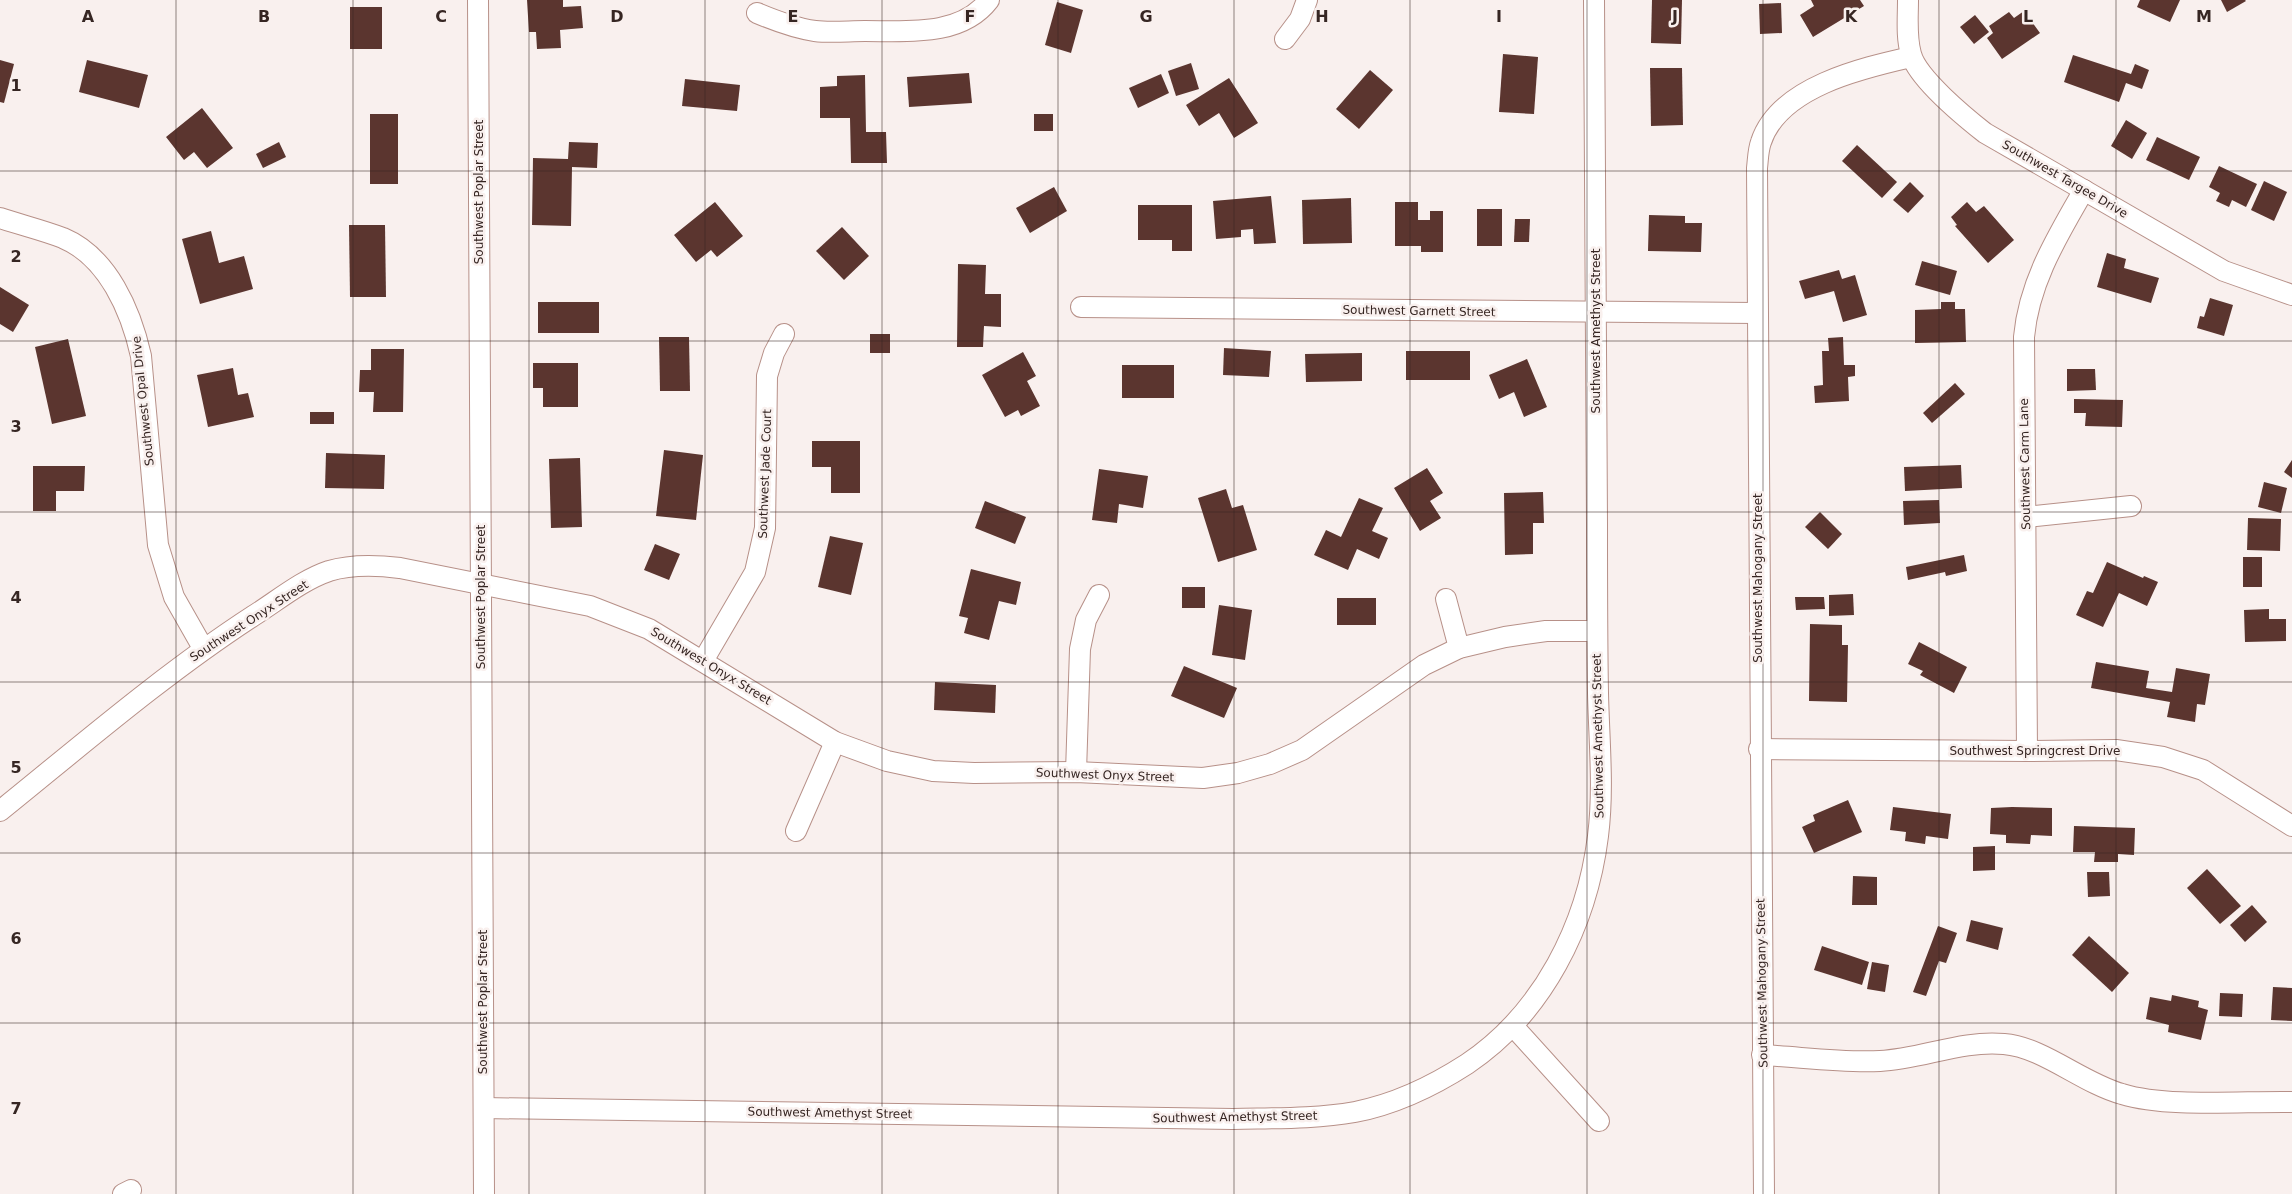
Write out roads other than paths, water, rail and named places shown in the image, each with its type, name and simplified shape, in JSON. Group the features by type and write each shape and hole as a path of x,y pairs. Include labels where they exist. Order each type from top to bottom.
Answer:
{"street":[{"name":"Southwest Poplar Street","path":"478,0 484,1194"},
{"path":"757,13 784,24 816,31 918,31 940,29 963,21 989,0"},
{"path":"1285,39 1300,19 1307,0"},
{"name":"Southwest Amethyst Street","path":"484,1108 1233,1119 1311,1117 1357,1111 1400,1099 1442,1080 1480,1055 1513,1026 1538,994 1561,958 1580,914 1593,872 1599,833 1594,0"},
{"name":"Southwest Targee Drive","path":"1908,0 1908,38 1911,56 1921,72 1961,115 1985,133 2224,271 2292,295"},
{"name":"Southwest Mahogany Street","path":"1764,1194 1756,313 1757,168 1761,141 1775,117 1797,98 1836,77 1861,68 1911,56"},
{"name":"Southwest Carm Lane","path":"2027,751 2024,338 2026,312 2049,251 2084,190"},
{"name":"Southwest Opal Drive","path":"0,218 64,239 89,254 111,279 135,330 141,356 158,544 174,597 203,648"},
{"name":"Southwest Garnett Street","path":"1081,307 1756,313"},
{"name":"Southwest Jade Court","path":"703,661 755,572 761,550 765,528 767,376 774,353 784,334"},
{"path":"2026,517 2131,506"},
{"name":"Southwest Onyx Street","path":"0,811 203,648 305,582 328,571 350,566 375,565 400,568 590,606 649,629 835,742 887,761 933,770 974,773 1076,772 1204,778 1238,773 1270,764 1302,750 1424,665 1459,648 1505,637 1597,631"},
{"path":"1076,772 1080,650 1086,620 1099,595"},
{"path":"1446,599 1459,648"},
{"path":"796,831 835,742"},
{"name":"Southwest Springcrest Drive","path":"1759,749 2116,750 2163,758 2203,770 2292,826"},
{"path":"1513,1026 1599,1121"},
{"path":"1762,1054 1880,1061 1926,1055 1965,1045 2004,1044 2034,1052 2082,1079 2122,1095 2166,1101 2292,1102"}]}
